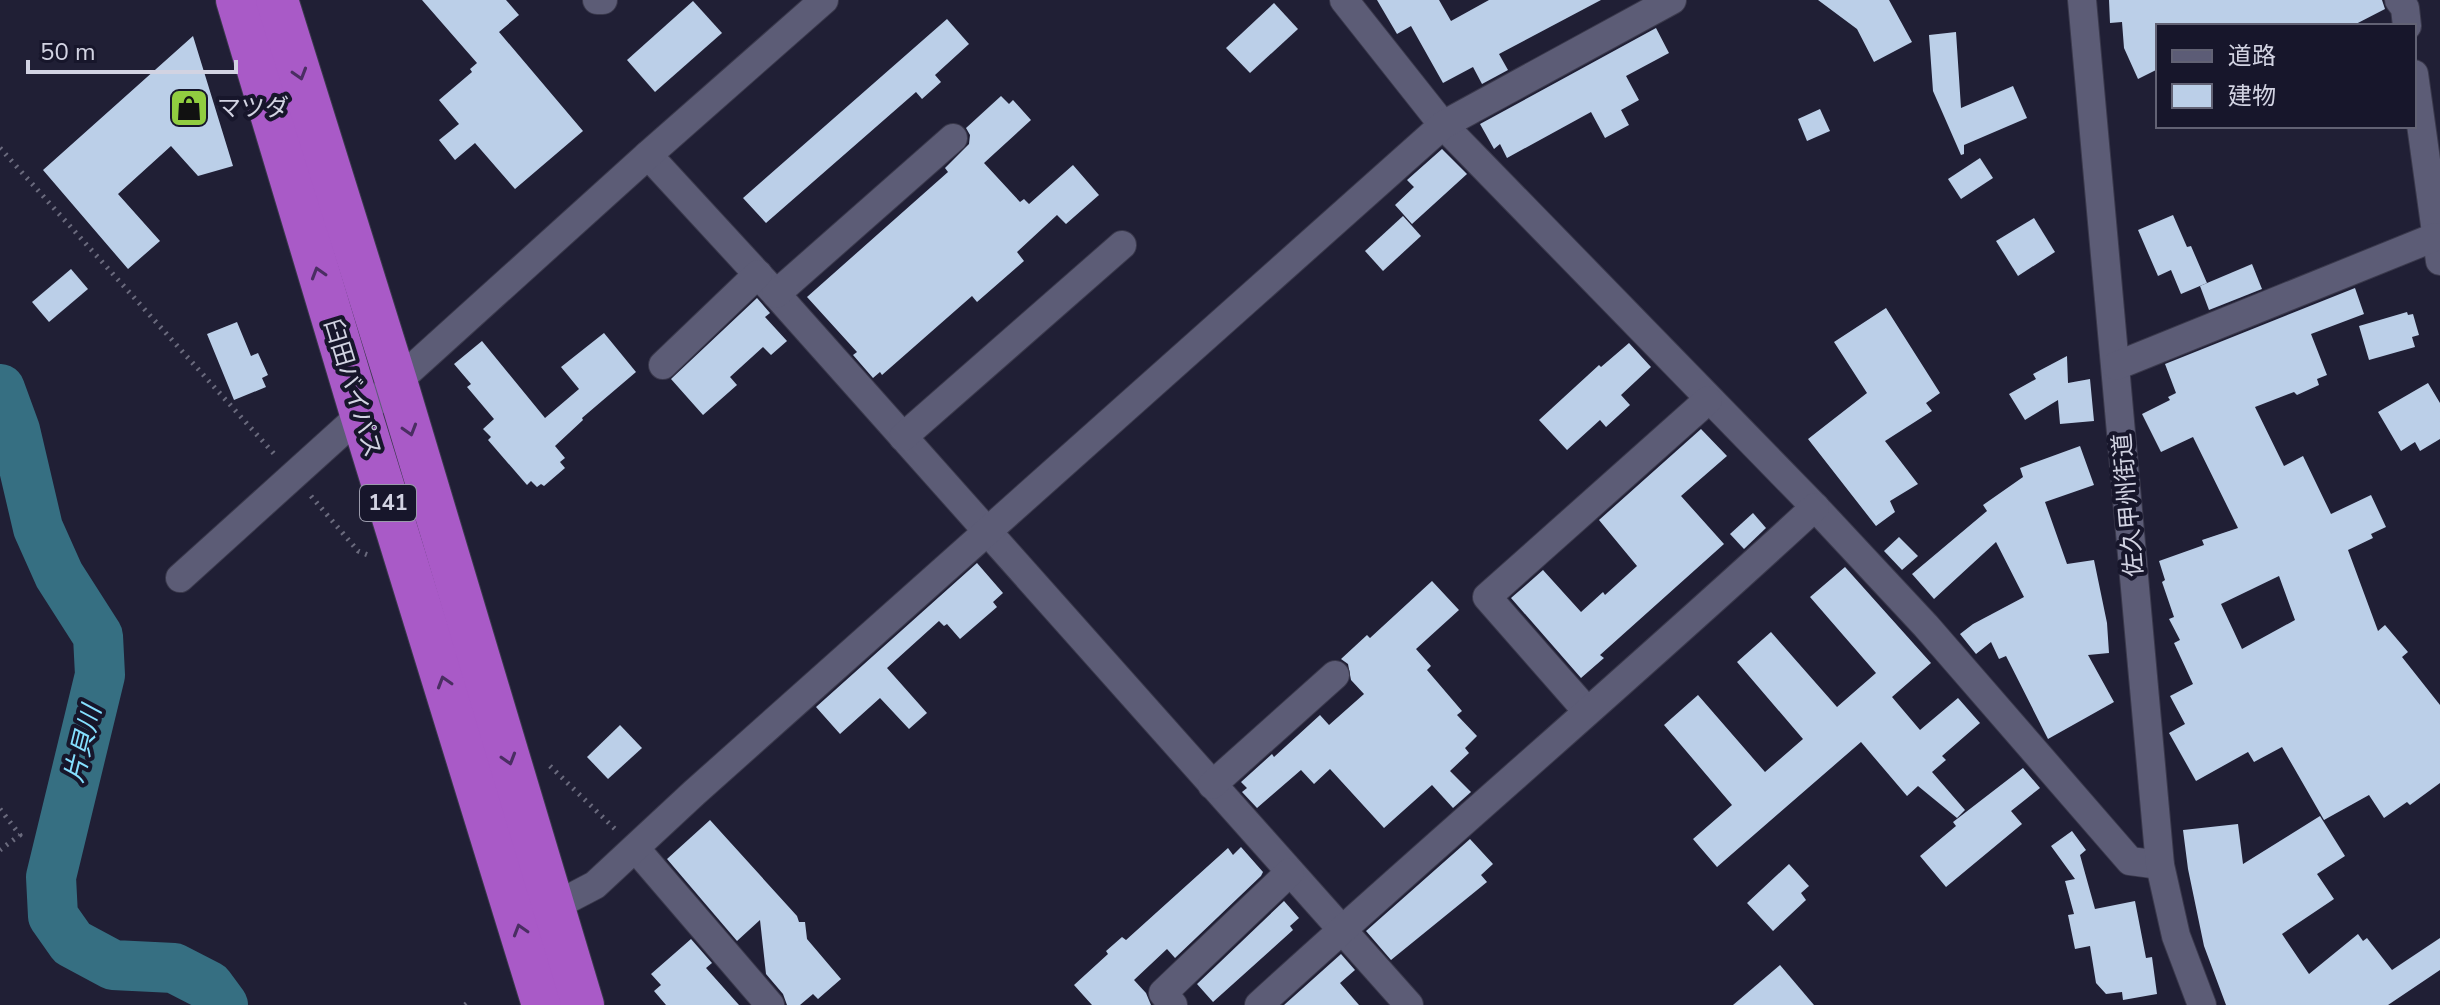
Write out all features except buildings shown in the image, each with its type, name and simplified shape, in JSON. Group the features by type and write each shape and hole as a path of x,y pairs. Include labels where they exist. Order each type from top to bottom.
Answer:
{"highway":[{"name":"臼田バイパス","path":"237,0 543,1005"},
{"name":"臼田バイパス","path":"277,0 396,381 583,1005"}],"street":[{"path":"180,578 824,0"},
{"path":"1344,0 1443,125 1815,507 1926,626 2130,861 2160,865"},
{"path":"553,907 595,885 636,849 1443,125 1672,0"},
{"name":"佐久甲州街道","path":"2082,0 2160,865 2176,936 2202,1005"},
{"path":"2399,0 2405,8 2407,24"},
{"path":"2116,366 2438,249 2434,169 2416,84"},
{"path":"663,365 953,138"},
{"path":"648,155 767,284 1409,1005"},
{"path":"903,437 1122,245"},
{"path":"1587,711 1487,597 1708,400"},
{"path":"1259,1005 1587,711 1667,645 1815,507"},
{"path":"1212,785 1335,675"},
{"path":"636,849 770,1005"},
{"path":"1173,1005 1163,993 1290,872"}],"path":[{"path":"0,148 358,551 373,557 403,551"},
{"path":"550,766 636,849"},
{"path":"0,809 20,835 0,850"},
{"path":"465,1005 471,1000"}],"waterway":[{"name":"片貝川","path":"0,389 15,430 38,528 59,575 98,636 100,675 51,877 53,916 72,943 113,965 174,968 209,986 223,1005"}],"place":[{"name":"マツダ","path":"189,108"}]}
